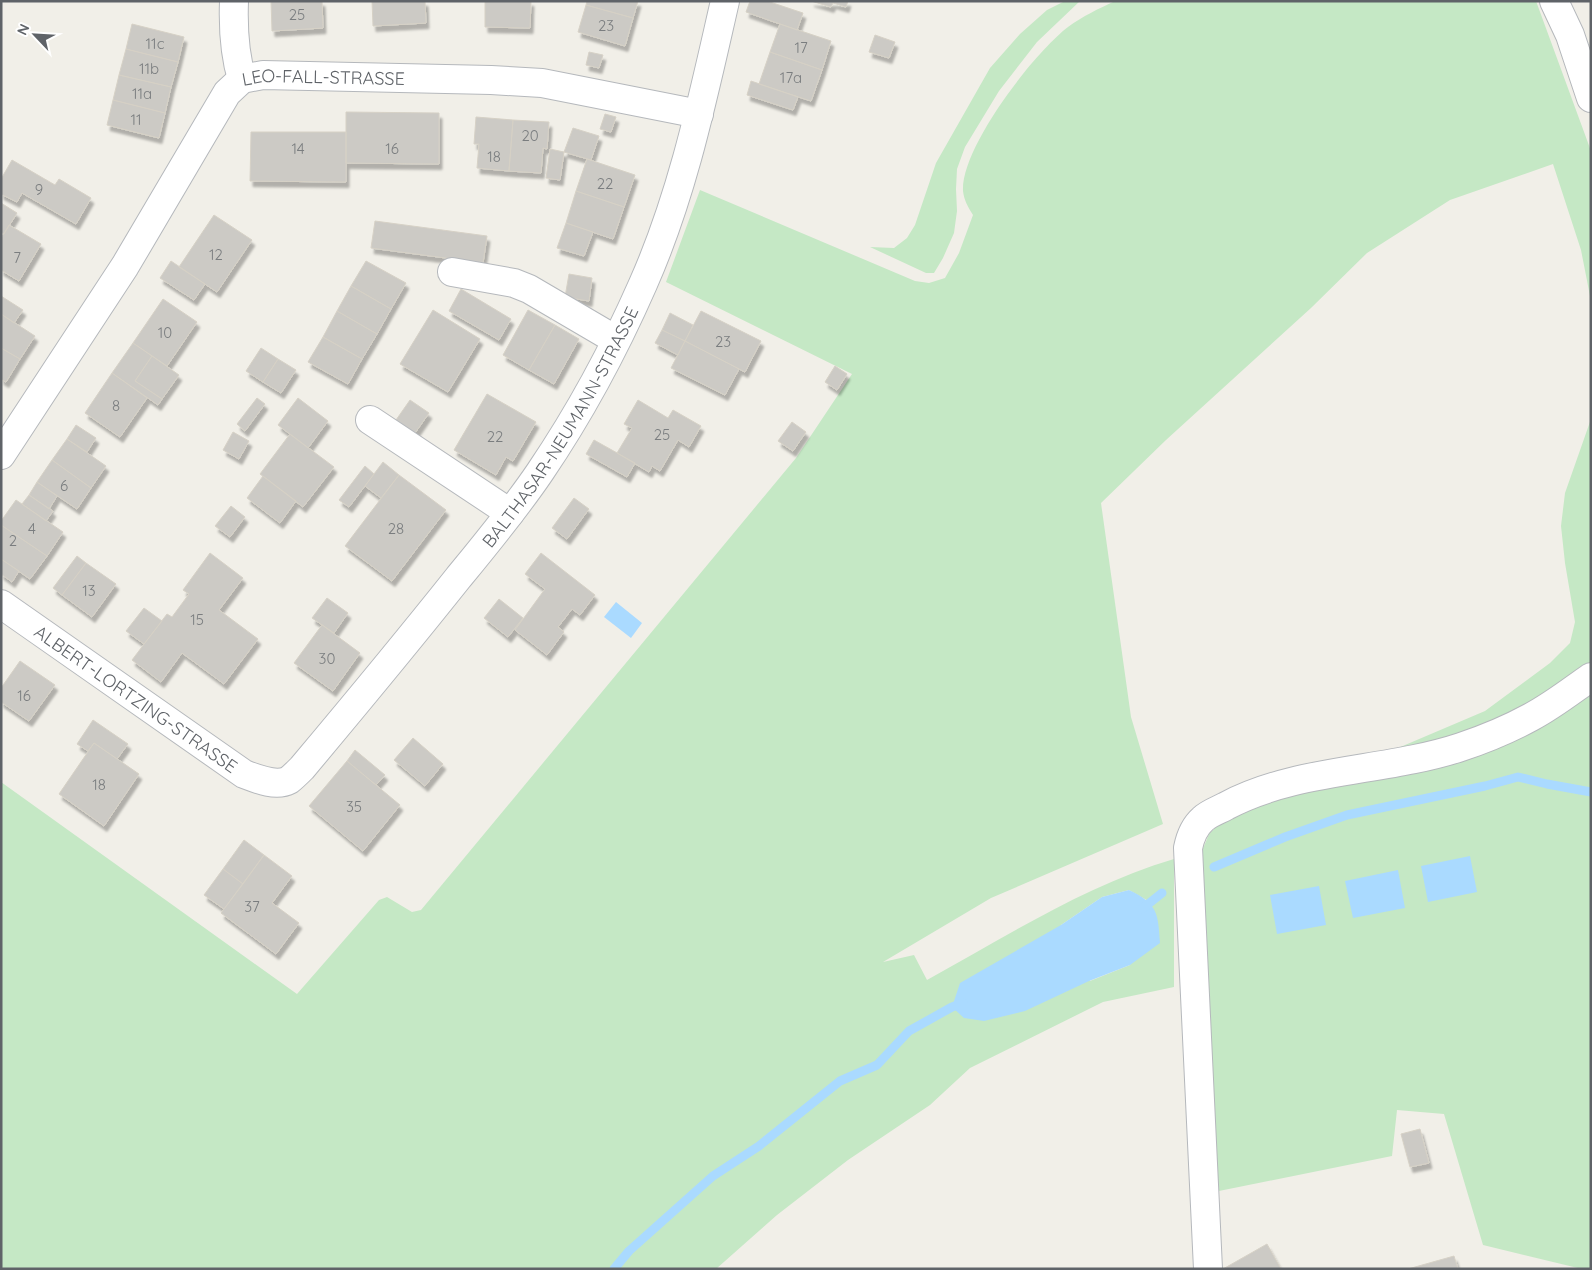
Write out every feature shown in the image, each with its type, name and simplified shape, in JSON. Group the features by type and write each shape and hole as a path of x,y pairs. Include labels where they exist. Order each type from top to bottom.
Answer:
{"street":[{"path":"234,1 236,61 242,79"},
{"name":"BALTHASAR-NEUMANN-STRASSE","path":"275,782 288,780 302,768 510,513 568,430 644,284 663,235 683,176 725,1"},
{"path":"1554,1 1570,35 1591,98"},
{"name":"LEO-FALL-STRASSE","path":"1,455 125,266 214,113 227,93 242,79 263,75 282,75 542,83 699,114"},
{"path":"452,272 514,283 529,289 616,340"},
{"path":"370,420 510,513"},
{"name":"ALBERT-LORTZING-STRASSE","path":"1,604 244,774 260,780 275,782"},
{"path":"1208,1269 1188,848 1190,837 1203,818 1235,801 1268,789 1350,769 1406,760 1460,747 1532,717 1591,677"}],"green space":[{"path":"1065,1 1080,1 1037,42 999,91 965,147 957,169 957,211 954,233 934,273 926,273 870,247 894,248 907,238 915,225 936,163 990,68 1020,34 1047,10"},
{"path":"1115,1 1536,1 1591,151 1591,301 1581,250 1553,164 1450,200 1367,253 1311,308 1166,440 1101,503 1131,717 1163,824 991,898 883,962 914,955 927,980 1078,897 1141,870 1174,859 1174,987 1103,1002 970,1068 930,1105 848,1160 777,1215 716,1269 1,1269 1,782 297,994 379,900 387,897 412,912 421,910 796,458 852,374 666,282 700,190 915,281 929,283 945,278 959,253 973,215 966,203 963,191 966,172 974,150 986,127 1019,79 1054,40 1074,23","holes":["1129,890 1150,902 1130,965 1090,981 1061,925 1102,897"]},
{"path":"1591,419 1591,665 1567,685 1475,735 1350,764 1398,748 1485,711 1550,663 1570,643 1575,622 1561,526 1565,493"},
{"path":"1591,688 1591,1269 1582,1269 1483,1245 1444,1114 1397,1110 1392,1156 1214,1192 1200,856 1209,834 1226,817 1273,796 1378,774"}],"water":[{"path":"616,602 642,623 631,638 604,617"},
{"path":"1470,856 1477,892 1428,902 1421,866"},
{"path":"1398,870 1405,908 1353,918 1345,881"},
{"path":"1319,886 1326,925 1277,934 1270,895"},
{"path":"1129,890 1146,900 1155,910 1160,943 1130,965 1089,981 1025,1011 984,1021 964,1018 952,1007 960,983 1061,925 1102,897"}],"building":[{"path":"271,1 322,1 323,28 272,31"},
{"path":"372,1 425,1 426,23 373,26"},
{"path":"485,1 531,1 530,28 485,27"},
{"path":"587,1 638,1 633,18 586,5"},
{"path":"750,1 767,1 803,13 797,30 746,12"},
{"path":"811,1 848,1 846,7 833,3 831,7"},
{"path":"586,5 633,18 625,46 578,32"},
{"path":"132,24 184,37 178,62 126,49"},
{"path":"780,24 831,41 822,70 770,52"},
{"path":"875,35 895,42 889,58 869,52"},
{"path":"126,49 178,62 171,87 119,75"},
{"path":"589,52 603,55 599,68 586,65"},
{"path":"770,52 822,70 811,101 759,84"},
{"path":"119,75 171,87 165,113 113,100"},
{"path":"751,81 798,97 793,110 747,95"},
{"path":"113,100 165,113 159,138 107,125"},
{"path":"346,112 439,113 439,164 346,163"},
{"path":"605,114 616,117 611,132 600,129"},
{"path":"476,117 513,120 509,171 477,168 479,144 474,144"},
{"path":"513,120 549,122 547,149 543,148 541,173 509,171"},
{"path":"573,128 599,136 591,160 564,152"},
{"path":"251,132 346,132 346,182 250,181"},
{"path":"550,149 564,152 560,180 546,178"},
{"path":"587,159 635,175 624,207 576,191"},
{"path":"12,160 55,185 59,179 91,198 76,224 22,193 17,202 1,194 1,179"},
{"path":"576,191 624,207 613,239 566,223"},
{"path":"1,203 17,213 4,234 1,232"},
{"path":"214,215 252,240 217,292 179,267"},
{"path":"375,221 487,236 483,263 371,248"},
{"path":"566,223 593,232 584,256 557,248"},
{"path":"9,225 41,244 19,281 1,270 1,238"},
{"path":"171,261 205,284 194,300 160,278"},
{"path":"366,261 406,283 391,309 351,286"},
{"path":"569,274 592,278 589,301 565,297"},
{"path":"351,286 391,309 377,334 337,311"},
{"path":"461,289 511,319 499,340 449,311"},
{"path":"1,296 23,310 14,323 1,314"},
{"path":"163,299 197,322 167,366 133,343"},
{"path":"433,310 480,339 448,392 400,364"},
{"path":"528,310 555,325 529,370 503,355"},
{"path":"337,311 377,334 362,359 323,337"},
{"path":"701,311 761,341 745,372 685,341"},
{"path":"670,313 693,325 685,341 662,330"},
{"path":"1,314 35,336 20,359 1,348"},
{"path":"555,325 579,339 554,384 529,370"},
{"path":"662,330 685,341 678,355 655,343"},
{"path":"323,337 362,359 348,384 308,362"},
{"path":"685,341 739,369 725,395 671,368"},
{"path":"133,343 152,356 135,381 162,399 158,405 112,373"},
{"path":"1,348 20,359 6,382 1,379"},
{"path":"261,348 278,359 263,382 246,371"},
{"path":"152,356 179,375 162,399 135,381"},
{"path":"278,359 296,370 281,393 263,382"},
{"path":"835,366 847,374 837,390 825,382"},
{"path":"112,373 147,398 120,437 85,413"},
{"path":"487,394 536,422 513,461 506,457 496,475 454,450"},
{"path":"257,398 265,404 245,431 237,424"},
{"path":"298,398 328,421 308,448 278,425"},
{"path":"410,400 429,413 415,433 396,420"},
{"path":"638,400 668,418 673,410 701,426 689,447 678,440 660,471 652,466 649,472 617,453 632,428 624,424"},
{"path":"792,422 806,432 793,451 778,441"},
{"path":"76,425 96,438 87,452 67,439"},
{"path":"233,432 249,441 239,459 223,450"},
{"path":"290,434 334,467 303,507 260,474"},
{"path":"67,439 106,466 91,488 52,460"},
{"path":"594,440 635,463 627,477 586,454"},
{"path":"52,460 91,488 77,509 37,482"},
{"path":"383,462 399,475 381,498 365,486"},
{"path":"365,466 374,474 349,507 339,500"},
{"path":"399,475 446,510 392,581 345,546"},
{"path":"263,476 296,501 280,523 247,498"},
{"path":"37,482 57,496 49,509 29,495"},
{"path":"29,495 53,511 46,521 22,504"},
{"path":"574,498 589,509 567,539 552,528"},
{"path":"16,500 63,532 47,556 1,525 1,521"},
{"path":"231,506 245,517 230,537 215,526"},
{"path":"1,525 47,556 30,579 1,559"},
{"path":"210,553 243,578 219,610 258,639 224,684 182,653 161,682 132,660 167,614 172,617 189,594 183,590"},
{"path":"541,553 595,595 580,615 572,609 558,627 564,632 547,655 515,630 545,589 525,574"},
{"path":"77,556 86,563 62,595 53,588"},
{"path":"1,559 19,571 12,582 1,574"},
{"path":"86,563 116,584 92,617 62,595"},
{"path":"327,598 348,613 334,633 312,618"},
{"path":"499,599 523,618 508,637 484,618"},
{"path":"144,608 162,621 144,644 126,631"},
{"path":"322,625 360,653 333,691 294,663"},
{"path":"20,661 55,685 29,721 1,702 1,688"},
{"path":"93,720 128,744 117,759 94,743 88,751 77,744"},
{"path":"413,738 443,764 425,786 394,760"},
{"path":"94,743 139,774 104,826 59,794"},
{"path":"355,750 385,775 376,785 347,761"},
{"path":"347,761 400,805 363,851 309,806"},
{"path":"244,840 264,855 243,884 223,869"},
{"path":"264,855 292,876 272,903 299,923 276,954 221,913"},
{"path":"223,869 243,884 224,909 204,895"},
{"path":"1420,1129 1429,1163 1410,1167 1401,1134"},
{"path":"1267,1244 1281,1269 1223,1269"},
{"path":"1454,1256 1458,1269 1408,1269"}],"waterway":[{"path":"1214,867 1285,837 1347,815 1485,786 1518,777 1591,792"},
{"path":"1142,909 1162,893"},
{"path":"614,1269 629,1251 713,1176 759,1146 840,1081 877,1065 909,1031 952,1007 963,1003"}]}
